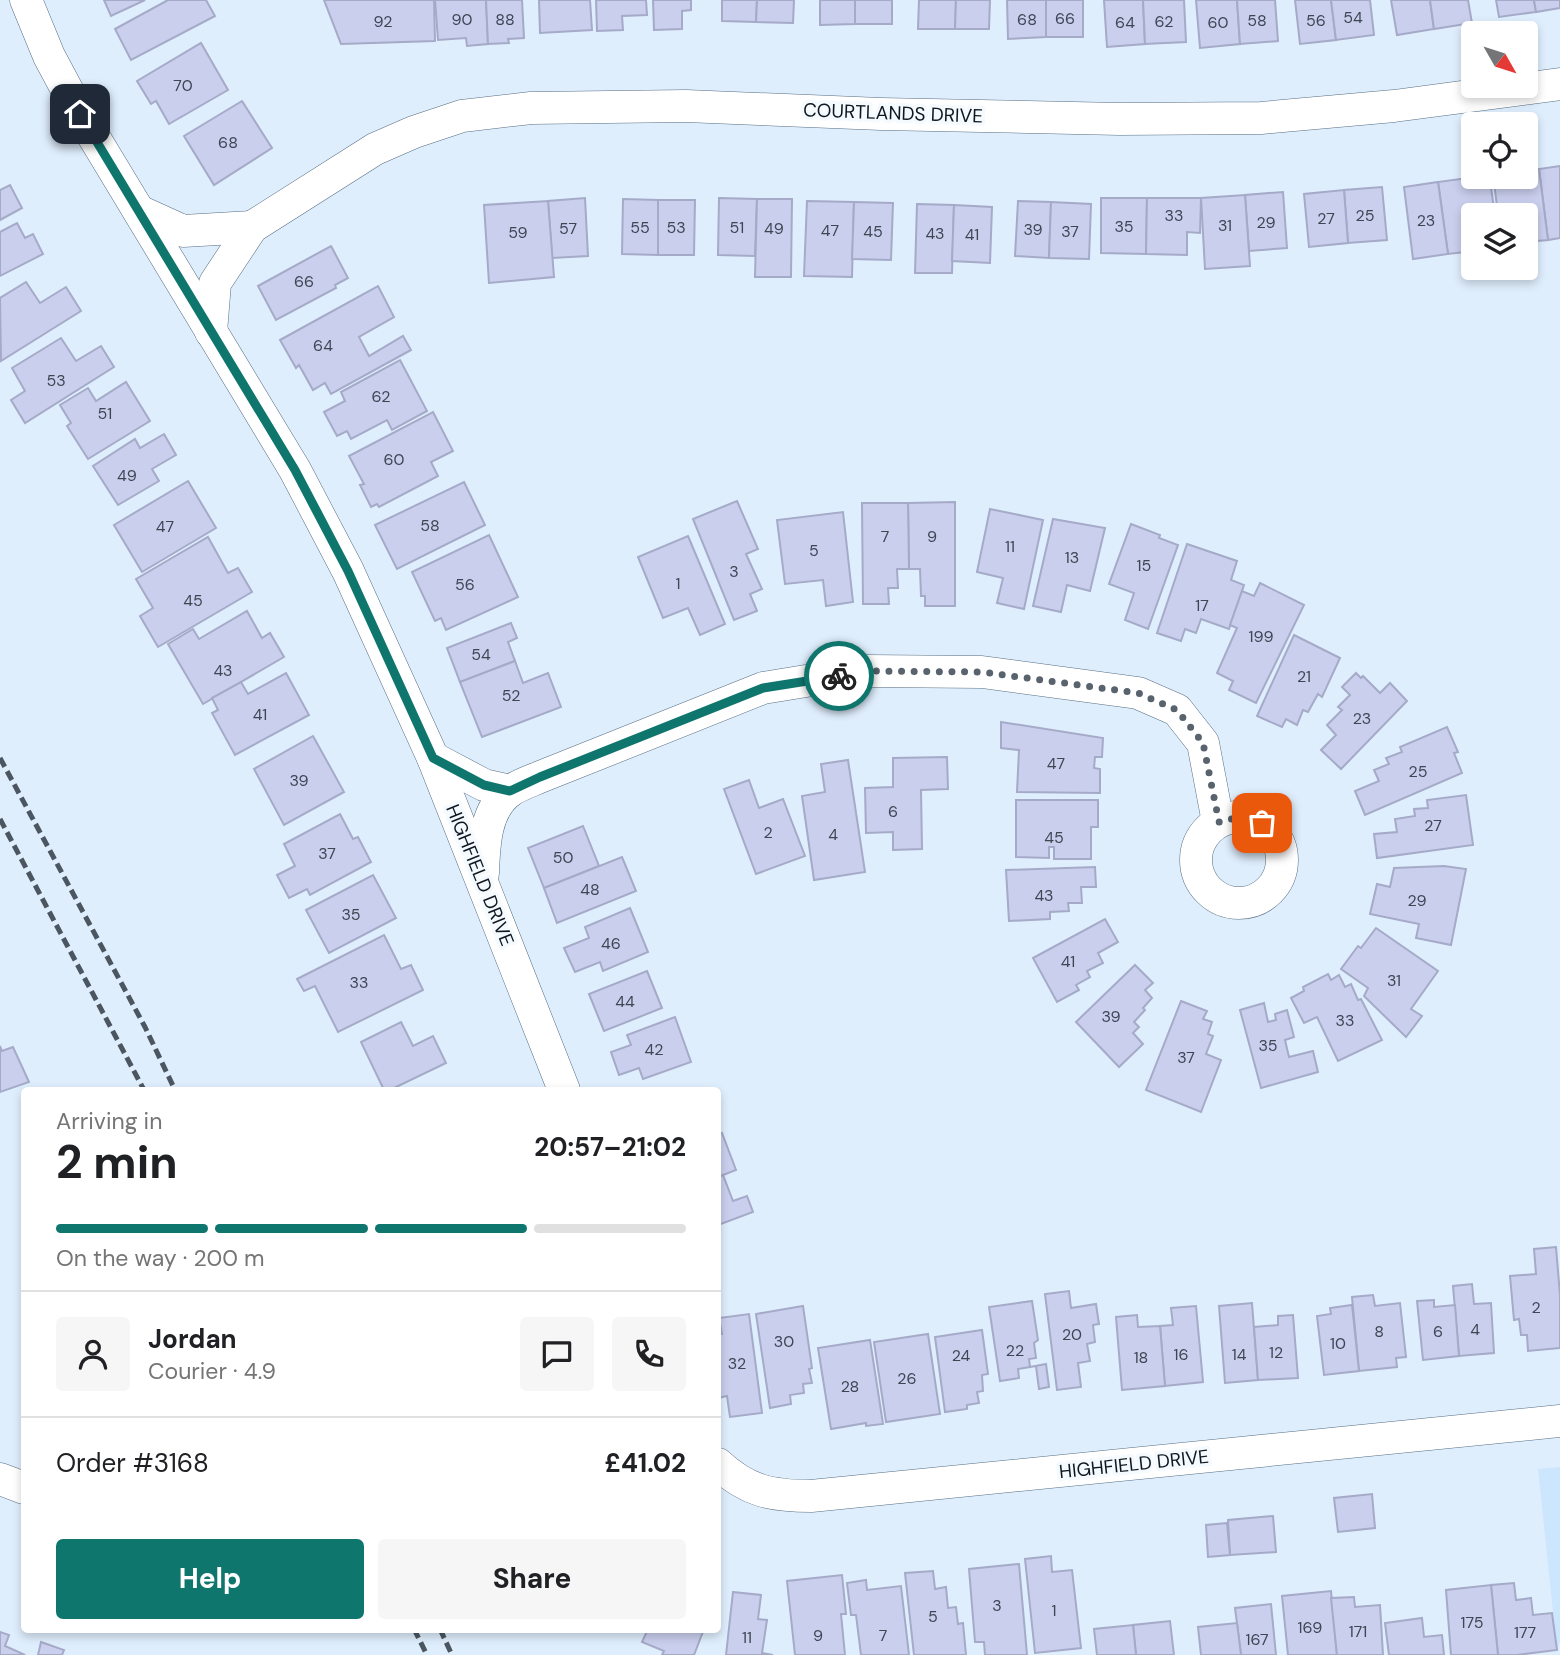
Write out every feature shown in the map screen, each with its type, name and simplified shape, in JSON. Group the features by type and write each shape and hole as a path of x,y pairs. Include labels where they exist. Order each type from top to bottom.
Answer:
{"street":[{"name":"HIGHFIELD DRIVE","path":"26,0 49,56 74,102 295,470 348,571 433,758 563,1087"},
{"name":"COURTLANDS DRIVE","path":"211,332 215,283 252,226 365,155 414,132 462,116 531,108 686,106 881,114 1120,119 1261,118 1394,106 1560,84"},
{"name":"COURTLANDS DRIVE","path":"139,211 183,230 252,226"},
{"path":"482,879 484,843 494,807 510,791 763,688 867,671 982,672 1138,693 1177,710 1203,743 1219,822"},
{"path":"433,758 484,785 510,791"},
{"name":"HIGHFIELD DRIVE","path":"721,1466 739,1481 765,1493 811,1496 1560,1421"},
{"path":"0,1479 21,1487"}],"shaded area":[{"path":"1560,1467 1560,1641 1557,1650 1538,1469"}],"building":[{"path":"104,0 145,0 111,16"},
{"path":"168,0 206,0 215,16 131,60 115,29"},
{"path":"324,0 434,0 435,41 341,44"},
{"path":"435,0 486,0 488,44 467,46 466,38 438,40"},
{"path":"486,0 522,0 524,38 508,39 509,43 488,44"},
{"path":"539,0 590,0 592,30 540,33"},
{"path":"596,0 646,0 647,15 622,16 623,30 597,31"},
{"path":"653,0 691,0 691,10 682,11 682,29 654,30"},
{"path":"722,0 757,0 756,22 722,21"},
{"path":"757,0 794,0 793,23 756,22"},
{"path":"820,0 855,0 855,24 820,25"},
{"path":"855,0 892,0 892,24 855,24"},
{"path":"919,0 956,0 955,29 918,29"},
{"path":"956,0 990,0 989,29 955,29"},
{"path":"1007,0 1046,0 1046,37 1008,39"},
{"path":"1046,0 1083,0 1083,37 1046,37"},
{"path":"1104,0 1143,0 1145,44 1107,47"},
{"path":"1143,0 1184,0 1186,42 1145,44"},
{"path":"1196,0 1237,0 1240,44 1200,48"},
{"path":"1237,0 1275,0 1278,41 1240,44"},
{"path":"1295,0 1331,0 1336,40 1300,44"},
{"path":"1331,0 1370,0 1374,35 1336,40"},
{"path":"1391,0 1430,0 1434,29 1397,35"},
{"path":"1430,0 1468,0 1472,21 1461,21 1461,25 1434,29"},
{"path":"1496,0 1534,0 1536,12 1499,17"},
{"path":"1534,0 1560,0 1560,8 1536,12"},
{"path":"201,43 228,90 169,124 156,101 151,104 137,81"},
{"path":"242,101 272,148 214,185 184,136"},
{"path":"1560,166 1560,238 1548,240 1539,169"},
{"path":"1538,169 1548,240 1538,241 1538,203 1497,203 1495,189 1538,189"},
{"path":"1461,179 1461,189 1491,189 1493,203 1461,203 1461,252 1448,254 1438,182"},
{"path":"1438,182 1448,254 1413,259 1404,187"},
{"path":"10,185 22,208 0,220 0,190"},
{"path":"1382,187 1387,240 1348,243 1344,190"},
{"path":"1344,190 1348,243 1309,247 1304,194"},
{"path":"1283,192 1287,248 1249,251 1245,195"},
{"path":"1245,195 1250,266 1205,269 1201,198"},
{"path":"585,198 588,256 552,258 548,201"},
{"path":"719,198 757,199 755,256 718,255"},
{"path":"1101,198 1147,198 1146,254 1101,253"},
{"path":"1147,198 1201,198 1200,233 1187,232 1187,255 1146,254"},
{"path":"623,199 658,200 658,255 622,254"},
{"path":"757,199 792,199 791,277 755,277"},
{"path":"658,200 695,200 694,255 658,255"},
{"path":"548,201 554,277 489,283 484,205"},
{"path":"807,201 854,202 852,277 804,276"},
{"path":"1018,201 1051,202 1049,258 1015,256"},
{"path":"854,202 893,203 891,260 852,259"},
{"path":"1051,202 1091,204 1089,259 1049,258"},
{"path":"917,204 954,205 952,273 915,273"},
{"path":"954,205 992,207 990,263 952,261"},
{"path":"17,223 25,238 33,234 43,254 0,276 0,232"},
{"path":"331,246 348,278 335,285 336,288 276,320 258,286"},
{"path":"26,282 40,303 66,287 81,311 1,361 0,298"},
{"path":"378,286 394,317 359,337 369,356 403,336 411,350 331,394 325,383 313,390 280,340"},
{"path":"61,338 76,361 101,346 114,367 25,423 11,400 25,391 12,368"},
{"path":"400,360 427,411 392,430 387,420 351,439 347,431 337,436 324,412 345,401 341,392"},
{"path":"126,382 150,421 88,459 67,426 71,423 60,405 88,388 96,401"},
{"path":"433,412 453,451 431,462 438,476 379,507 377,504 371,507 360,485 364,484 349,456"},
{"path":"164,434 176,455 152,469 159,481 118,505 93,466 135,439 140,448"},
{"path":"188,481 216,528 142,572 114,525"},
{"path":"464,482 485,525 397,569 375,525"},
{"path":"737,501 758,549 746,554 762,589 750,594 757,611 734,620 693,519"},
{"path":"955,502 955,606 925,606 925,596 921,596 920,569 909,569 908,503"},
{"path":"862,503 908,503 909,569 897,569 898,588 888,588 889,604 863,604"},
{"path":"990,509 1043,520 1024,609 997,603 1003,578 977,572"},
{"path":"843,512 853,602 826,606 823,580 785,584 777,520"},
{"path":"1053,519 1105,528 1090,591 1067,585 1061,612 1033,606"},
{"path":"1131,524 1178,545 1148,629 1125,620 1134,593 1109,584"},
{"path":"489,535 518,597 446,630 441,618 435,621 412,572"},
{"path":"688,536 725,624 700,635 688,608 663,618 638,557"},
{"path":"208,537 228,573 238,568 252,592 158,647 140,616 153,608 136,579"},
{"path":"1187,544 1237,561 1231,580 1244,585 1229,629 1201,619 1196,633 1185,629 1181,641 1157,633"},
{"path":"1260,583 1304,605 1256,703 1229,690 1233,681 1217,673 1237,628 1230,625 1242,591 1254,596"},
{"path":"247,611 262,638 270,633 284,657 203,704 168,644 193,629 199,639"},
{"path":"511,623 517,638 508,642 515,661 460,682 447,648"},
{"path":"1294,635 1340,658 1322,697 1318,694 1308,712 1303,710 1297,725 1286,719 1282,727 1257,716"},
{"path":"515,661 523,683 548,673 561,707 482,737 460,682"},
{"path":"286,673 309,715 235,755 212,713 218,710 212,698 241,682 248,694"},
{"path":"1356,673 1361,678 1363,676 1380,693 1390,683 1407,701 1341,769 1321,750 1336,735 1327,725 1342,710 1338,707 1350,695 1342,687"},
{"path":"1001,722 1103,738 1102,757 1095,757 1094,768 1100,769 1100,793 1017,792 1019,750 1001,748"},
{"path":"1447,727 1458,752 1454,753 1462,773 1365,815 1355,791 1379,781 1374,770 1389,764 1386,758 1402,752 1400,747"},
{"path":"313,736 344,792 284,825 254,769"},
{"path":"947,757 948,789 921,790 922,849 893,850 893,832 866,833 865,788 893,787 893,758"},
{"path":"848,760 865,872 814,880 802,796 825,792 821,764"},
{"path":"749,780 759,808 783,799 805,856 756,874 724,789"},
{"path":"1466,795 1473,845 1377,858 1374,834 1397,832 1395,819 1415,816 1414,809 1428,808 1427,800"},
{"path":"1016,800 1098,800 1098,827 1091,827 1091,859 1054,859 1054,847 1049,847 1049,858 1016,857"},
{"path":"340,814 353,839 358,837 371,862 310,895 307,889 289,898 277,875 295,866 284,844"},
{"path":"583,826 599,866 544,888 528,848"},
{"path":"622,857 636,891 557,923 544,888"},
{"path":"1444,866 1466,869 1451,945 1416,938 1419,924 1370,914 1377,884 1390,887 1394,868"},
{"path":"1095,867 1096,887 1081,887 1082,903 1068,903 1069,911 1050,912 1050,919 1009,921 1006,870"},
{"path":"373,875 396,918 329,953 306,910"},
{"path":"630,908 648,952 603,971 600,962 575,972 564,948 589,938 585,927"},
{"path":"1105,919 1118,942 1098,953 1103,963 1087,971 1090,977 1076,985 1079,990 1057,1002 1033,958"},
{"path":"1376,928 1438,971 1411,1009 1422,1016 1406,1037 1364,996 1368,988 1341,969"},
{"path":"384,935 401,969 411,965 423,990 338,1032 315,986 304,991 297,979"},
{"path":"1135,965 1153,983 1145,990 1152,998 1134,1022 1139,1027 1133,1033 1143,1044 1119,1067 1076,1022"},
{"path":"647,971 662,1008 604,1031 589,994"},
{"path":"1328,974 1331,980 1339,975 1345,987 1351,984 1382,1040 1338,1061 1317,1017 1304,1023 1291,998 1304,991 1303,987"},
{"path":"1181,1001 1207,1011 1203,1019 1212,1022 1208,1034 1213,1036 1206,1054 1221,1060 1201,1112 1146,1090"},
{"path":"1264,1003 1268,1022 1276,1020 1275,1014 1287,1010 1294,1037 1285,1040 1289,1057 1313,1051 1318,1072 1261,1088 1240,1010"},
{"path":"675,1017 691,1062 643,1079 639,1068 619,1075 611,1052 631,1045 627,1035"},
{"path":"401,1022 413,1046 433,1036 446,1063 396,1087 383,1087 361,1042"},
{"path":"0,1046 2,1051 13,1047 29,1082 0,1092"},
{"path":"721,1134 736,1170 721,1176"},
{"path":"723,1175 733,1201 747,1196 753,1212 721,1224"},
{"path":"1556,1247 1560,1348 1528,1351 1527,1335 1521,1335 1519,1319 1514,1320 1510,1276 1536,1274 1534,1249"},
{"path":"1472,1284 1474,1304 1491,1303 1494,1353 1459,1356 1453,1286"},
{"path":"1069,1291 1071,1308 1096,1304 1099,1324 1093,1325 1095,1342 1087,1344 1090,1361 1078,1363 1081,1387 1057,1390 1045,1294"},
{"path":"1373,1295 1375,1306 1400,1303 1406,1357 1396,1358 1397,1367 1359,1371 1352,1297"},
{"path":"1434,1300 1434,1307 1455,1305 1459,1356 1423,1360 1417,1301"},
{"path":"1032,1301 1038,1340 1034,1343 1036,1358 1029,1359 1030,1367 1018,1369 1019,1378 1000,1381 989,1307"},
{"path":"1252,1303 1258,1380 1225,1383 1219,1306"},
{"path":"1352,1305 1359,1371 1324,1375 1317,1316 1331,1314 1330,1308"},
{"path":"803,1306 812,1383 803,1384 804,1393 790,1395 791,1404 770,1408 756,1314"},
{"path":"1196,1306 1203,1382 1165,1386 1160,1326 1173,1325 1171,1308"},
{"path":"749,1314 762,1413 730,1417 727,1396 721,1397 721,1318"},
{"path":"1137,1315 1138,1327 1160,1326 1165,1386 1122,1390 1116,1317"},
{"path":"1293,1315 1298,1378 1258,1380 1254,1327 1278,1325 1278,1316"},
{"path":"982,1330 988,1374 982,1375 983,1391 977,1392 979,1403 967,1405 967,1409 945,1412 935,1337"},
{"path":"928,1334 940,1414 886,1422 874,1342"},
{"path":"870,1340 883,1424 866,1426 866,1423 831,1429 818,1348"},
{"path":"1046,1364 1049,1387 1039,1389 1036,1366 1030,1367"},
{"path":"1372,1494 1375,1528 1338,1532 1334,1498"},
{"path":"1273,1516 1276,1552 1230,1555 1228,1520"},
{"path":"1227,1523 1230,1555 1208,1557 1206,1525"},
{"path":"1051,1556 1052,1572 1072,1570 1081,1648 1035,1653 1025,1559"},
{"path":"1019,1564 1027,1655 985,1655 984,1642 975,1642 969,1569"},
{"path":"933,1571 935,1589 946,1587 948,1608 956,1607 958,1624 963,1623 966,1655 914,1655 905,1573"},
{"path":"842,1575 846,1614 841,1614 845,1655 795,1655 787,1581"},
{"path":"866,1580 867,1590 901,1586 909,1655 861,1655 856,1615 851,1615 847,1583"},
{"path":"1514,1583 1516,1600 1531,1598 1533,1615 1552,1613 1557,1650 1498,1655 1491,1585"},
{"path":"1491,1585 1498,1655 1451,1655 1446,1590"},
{"path":"1331,1591 1337,1655 1288,1655 1282,1596"},
{"path":"733,1592 761,1595 758,1619 767,1620 762,1653 773,1655 726,1655"},
{"path":"1354,1597 1355,1607 1380,1605 1383,1655 1337,1655 1331,1598"},
{"path":"1271,1604 1276,1655 1241,1655 1235,1608"},
{"path":"1422,1618 1424,1637 1442,1635 1444,1655 1389,1655 1385,1623"},
{"path":"1170,1621 1174,1655 1136,1655 1133,1625"},
{"path":"1237,1623 1241,1655 1201,1655 1198,1627"},
{"path":"1133,1625 1136,1655 1097,1655 1094,1629"},
{"path":"0,1632 9,1635 5,1646 25,1655 0,1655"},
{"path":"646,1633 702,1633 694,1655 662,1655 664,1651 642,1642"},
{"path":"41,1642 64,1650 62,1655 38,1655"}],"railway":[{"path":"0,758 145,1027 174,1087"},
{"path":"0,819 142,1087"},
{"path":"416,1633 427,1655"},
{"path":"442,1633 452,1655"}],"way so far":[{"path":"839,676 867,671 982,672 1138,693 1177,710 1203,743 1219,822 1233,817 1262,823"}],"route":[{"path":"80,114 295,470 348,571 433,758 484,785 510,791 763,688 839,676"}]}
